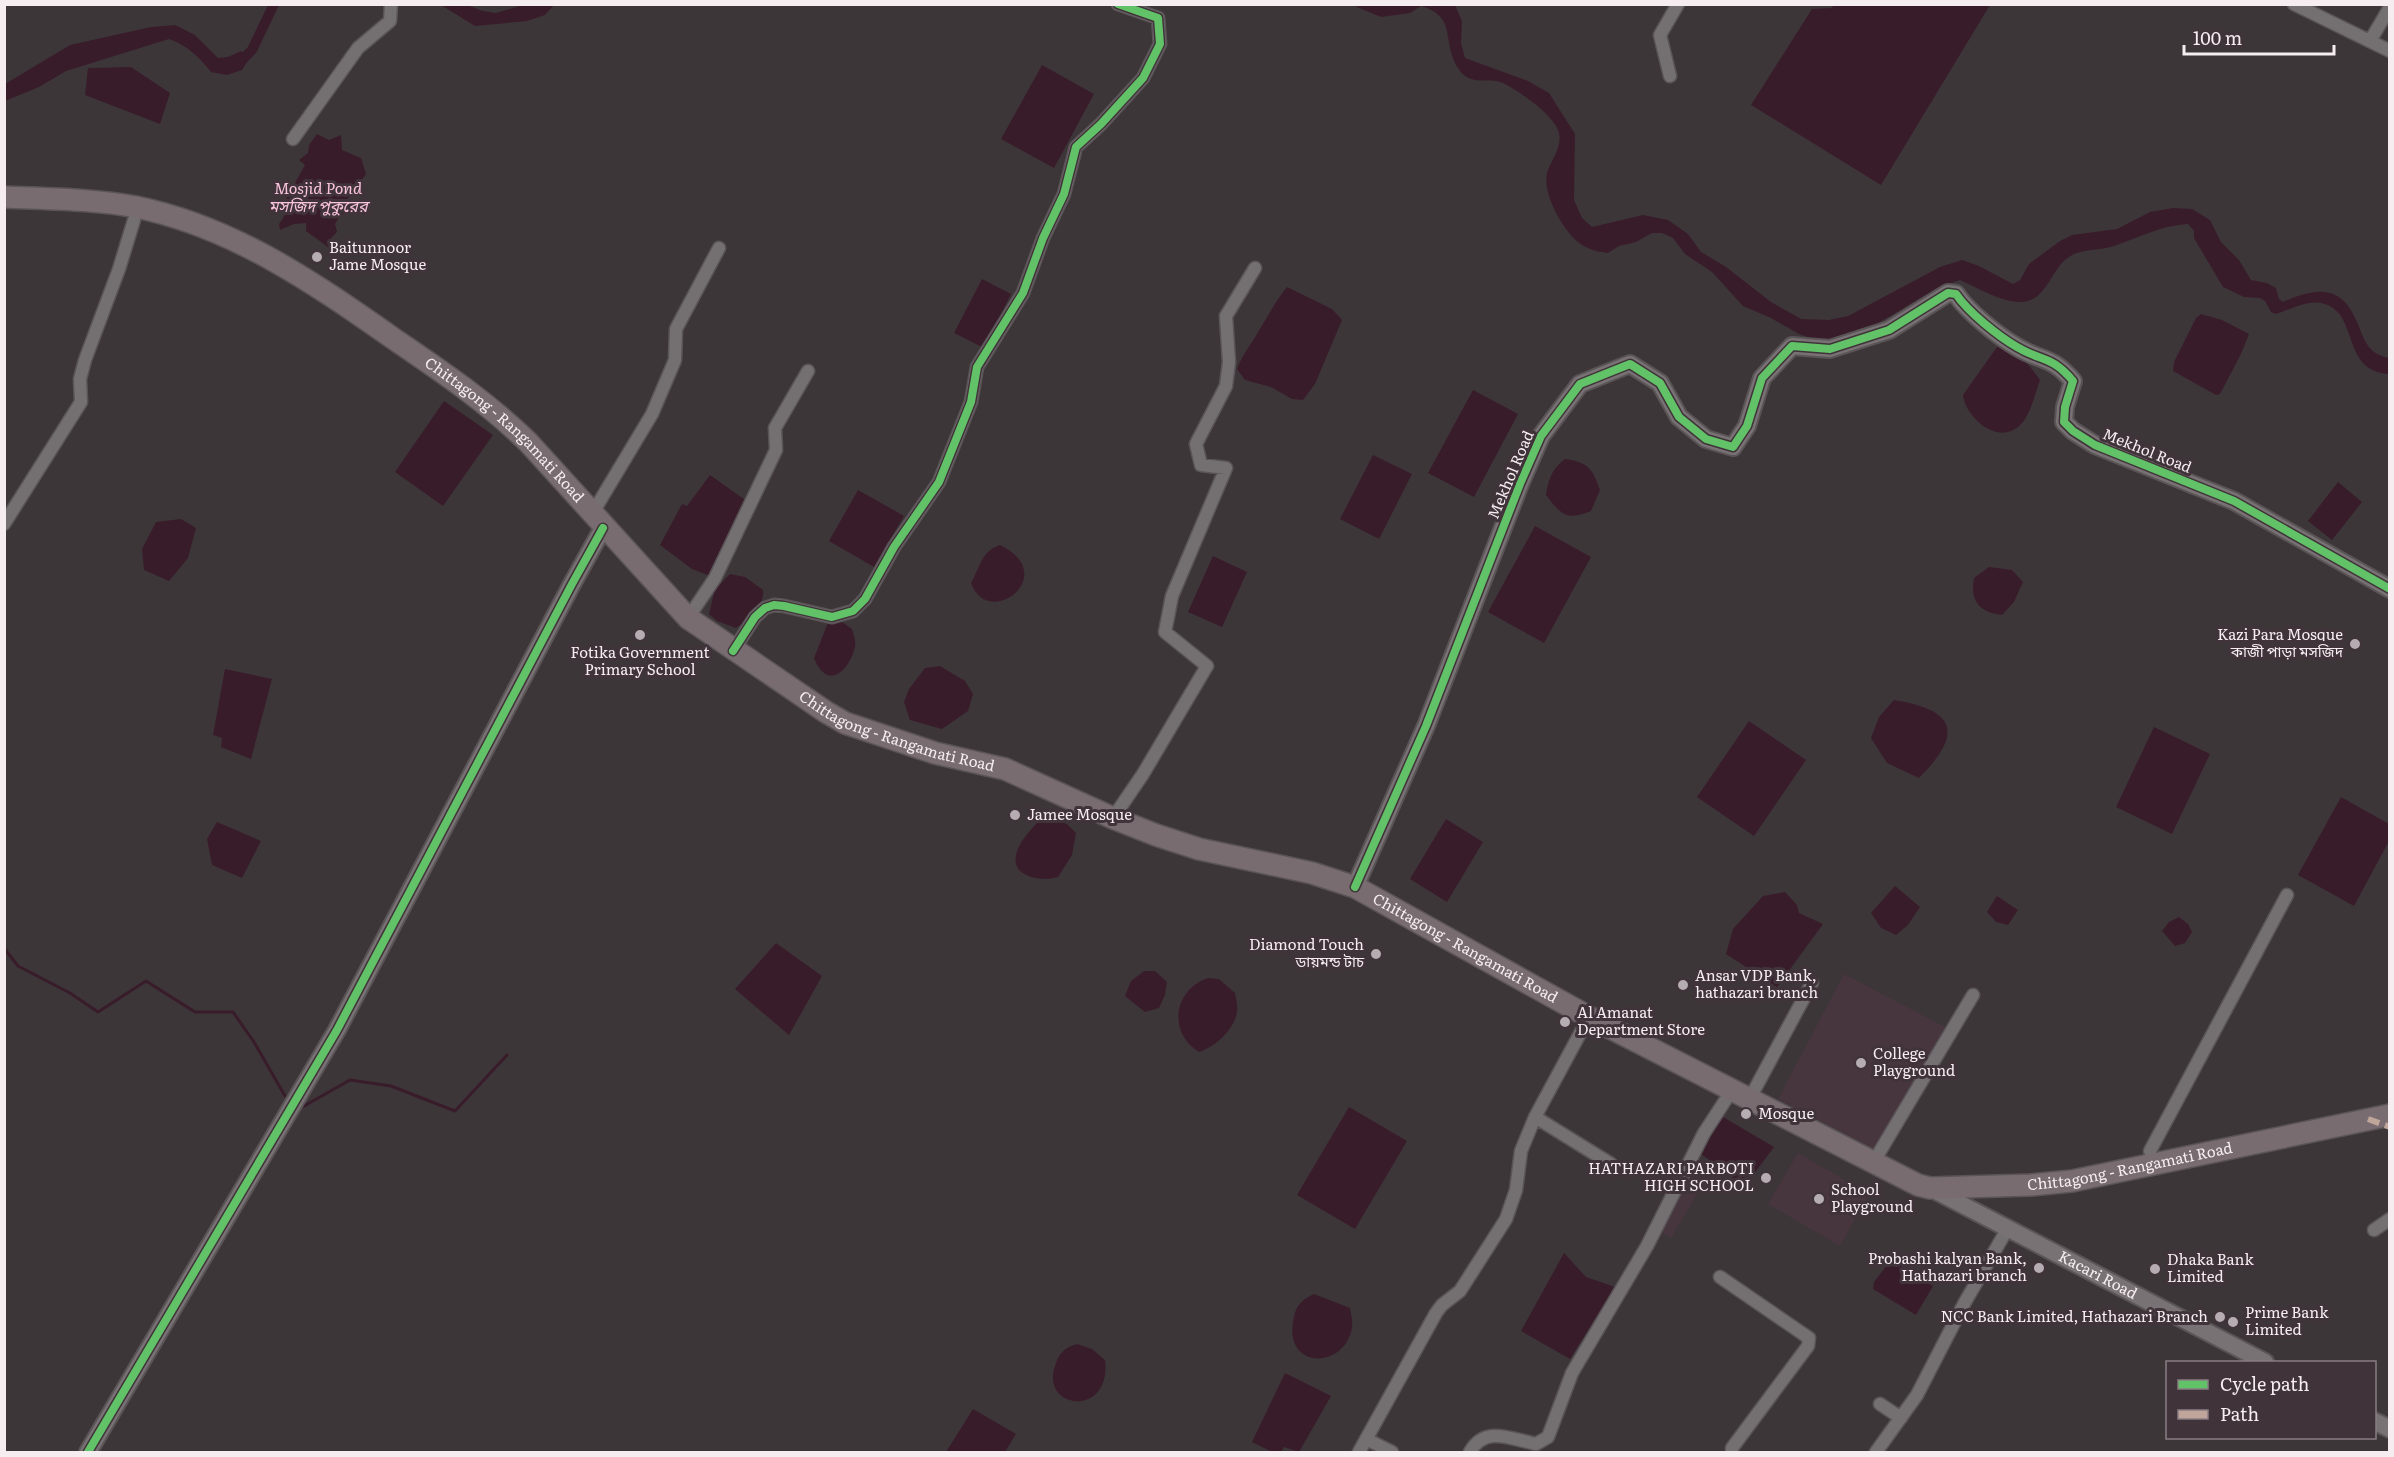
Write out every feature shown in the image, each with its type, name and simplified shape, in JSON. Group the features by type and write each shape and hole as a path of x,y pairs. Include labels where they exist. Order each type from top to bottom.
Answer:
{"highway":[{"name":"Chittagong - Rangamati Road","path":"4,197 90,202 135,214 194,224 273,258 436,368 503,418 528,442 688,618 806,700 845,723 934,753 1005,769 1113,819 1199,849 1312,873 1355,887 1589,1017 1873,1163 1930,1182 1947,1178 2072,1181 2390,1115"},
{"path":"4,210 135,214"},
{"name":"Chittagong - Rangamati Road","path":"2000,1180 2390,1105"}],"street":[{"path":"292,139 358,48 390,21 391,4"},
{"path":"734,651 755,617 765,608 774,605 784,606 832,617 853,611 865,599 894,547 939,482 970,402 977,367 1023,293 1043,238 1064,194 1076,147 1101,124 1143,78 1160,44 1158,18 1118,4"},
{"path":"1670,76 1660,35 1678,4"},
{"path":"2294,4 2390,51"},
{"path":"2370,41 2390,7"},
{"path":"4,524 81,402 82,369 119,269 135,214"},
{"path":"88,1452 337,1030 572,584 598,521 652,414 675,360 676,329 719,248"},
{"path":"1113,819 1143,774 1207,666 1165,632 1172,596 1226,468 1201,465 1196,444 1226,386 1229,363 1226,316 1255,268"},
{"name":"Mekhol Road","path":"1355,887 1426,726 1540,436 1580,384 1630,364 1660,382 1679,417 1706,439 1734,447 1747,426 1762,378 1792,346 1830,349 1889,330 1948,293 1956,294 1963,305 2018,348 2051,360 2062,368 2073,381 2065,408 2064,422 2073,431 2095,445 2234,501 2390,589"},
{"path":"688,618 715,578 776,450 775,428 808,371"},
{"path":"2150,1151 2287,895"},
{"path":"1470,1452 1474,1445 1487,1436 1507,1437 1536,1444 1548,1437 1572,1372 1647,1246 1704,1133 1741,1094 1812,983"},
{"path":"1873,1163 1973,995"},
{"path":"1359,1452 1436,1313 1442,1305 1460,1291 1506,1219 1516,1190 1521,1150 1535,1116 1589,1017"},
{"path":"1535,1116 1611,1164"},
{"path":"2368,1119 2390,1127"},
{"name":"Kacari Road","path":"1930,1182 2008,1228 2263,1361"},
{"path":"2374,1230 2390,1219"},
{"path":"1876,1452 1917,1395 1965,1302 2008,1228"},
{"path":"1720,1277 1809,1338 1808,1346 1732,1448 1732,1452"},
{"path":"1880,1404 1901,1418"},
{"path":"2376,1422 2390,1429"},
{"path":"1366,1439 1392,1452"}],"shaded area":[{"name":"College Playground","path":"1844,974 1945,1027 1878,1152 1778,1099"},
{"name":"School Playground","path":"1798,1153 1869,1194 1840,1246 1768,1204"},
{"path":"1686,1183 1699,1191 1671,1238 1658,1230"}],"water":[{"path":"441,5 467,5 496,13 523,5 554,5 545,15 527,21 475,26"},
{"path":"1352,5 1455,5 1462,21 1461,43 1465,58 1528,81 1549,93 1575,134 1574,200 1582,218 1592,227 1643,215 1668,220 1688,234 1701,252 1726,267 1771,302 1801,319 1829,320 1848,316 1940,267 1962,260 1979,266 2013,284 2020,280 2029,264 2072,235 2117,229 2150,212 2173,208 2192,209 2210,220 2221,242 2239,260 2251,280 2267,283 2276,288 2279,299 2283,302 2316,292 2326,292 2343,300 2351,309 2371,349 2389,358 2389,374 2373,370 2363,363 2341,317 2333,308 2316,302 2276,314 2271,312 2265,301 2260,298 2244,297 2223,287 2194,238 2194,231 2188,224 2159,229 2109,247 2073,254 2062,263 2040,293 2029,301 2006,300 1960,280 1931,292 1872,326 1829,344 1799,334 1743,306 1712,272 1685,254 1673,238 1662,233 1652,233 1636,242 1619,246 1608,253 1592,250 1581,244 1560,220 1548,191 1547,173 1559,141 1558,130 1549,117 1526,97 1503,83 1474,80 1463,74 1453,58 1444,23 1433,11 1421,6 1410,13 1381,17"},
{"path":"1833,5 1990,5 1881,185 1751,105 1812,9 1832,8"},
{"path":"175,25 195,35 218,58 228,57 241,51 249,59 242,70 227,75 211,72 193,52 169,39 66,71 39,87 5,101 5,84 70,45 151,27"},
{"path":"1042,65 1094,94 1054,168 1001,139"},
{"path":"131,67 170,93 160,124 85,95 88,68"},
{"name":"Mosjid Pond মসজিদ পুকুরের","path":"317,134 329,140 341,135 342,150 361,158 366,174 359,184 363,196 352,195 347,199 350,206 335,224 337,232 330,239 334,245 328,247 306,231 306,223 294,224 280,230 279,224 287,212 284,203 305,165 299,160 308,153 309,145"},
{"path":"982,279 1011,294 984,348 954,333"},
{"path":"1287,287 1332,309 1342,320 1315,384 1303,400 1292,399 1271,387 1245,380 1237,369"},
{"path":"2201,314 2222,320 2249,334 2220,394 2216,395 2173,371 2174,362 2196,318"},
{"path":"1997,347 2017,354 2040,380 2029,412 2022,422 2009,432 2000,433 1983,426 1975,419 1963,395"},
{"path":"1473,390 1518,414 1474,497 1428,473"},
{"path":"444,401 493,435 443,506 395,472"},
{"path":"1373,455 1412,474 1379,539 1340,519"},
{"path":"1565,459 1584,465 1595,477 1600,490 1591,511 1570,516 1556,507 1546,495 1551,475"},
{"path":"710,475 748,502 710,576 692,569 660,545 682,504 687,506"},
{"path":"2338,482 2362,502 2332,540 2308,521"},
{"path":"858,490 904,516 874,567 829,541"},
{"path":"181,519 196,528 188,558 169,581 144,570 142,549 156,522"},
{"path":"1535,526 1591,557 1544,643 1488,612"},
{"path":"1000,545 1017,557 1024,570 1023,583 1015,593 1004,600 991,602 980,596 971,583 985,556"},
{"path":"1213,556 1247,572 1222,627 1188,612"},
{"path":"1989,567 2012,570 2023,582 2014,602 2002,615 1982,608 1973,593 1974,578"},
{"path":"730,574 745,577 763,590 758,607 736,628 717,621 709,614 715,589"},
{"path":"832,621 842,622 852,629 855,645 848,664 843,670 831,676 819,668 814,658 827,625"},
{"path":"940,666 965,681 973,694 968,711 942,729 910,720 904,702 909,689 925,668"},
{"path":"225,669 272,679 251,759 221,747 222,738 213,735"},
{"path":"1894,700 1930,710 1941,717 1947,726 1943,748 1919,778 1887,763 1871,738 1879,717"},
{"path":"1749,721 1806,760 1754,836 1697,797"},
{"path":"2154,727 2210,754 2172,834 2116,807"},
{"path":"2341,797 2389,824 2389,841 2354,906 2298,875"},
{"path":"1045,816 1067,824 1076,833 1072,855 1058,877 1044,879 1030,876 1018,869 1016,855 1020,844"},
{"path":"1446,819 1483,842 1447,902 1410,879"},
{"path":"217,822 261,841 242,878 212,865 207,839"},
{"path":"1895,886 1920,907 1908,925 1896,935 1881,928 1871,913"},
{"path":"1785,892 1797,905 1799,913 1823,924 1777,987 1726,954 1733,929 1763,896"},
{"path":"1997,896 2018,910 2008,925 1996,922 1987,912"},
{"path":"2179,917 2188,924 2192,932 2185,943 2175,946 2162,931 2169,922"},
{"path":"776,943 822,976 789,1035 735,989"},
{"path":"1144,971 1155,971 1167,982 1165,995 1159,1008 1145,1012 1125,996 1131,981"},
{"path":"1208,978 1219,979 1235,993 1237,1012 1232,1025 1223,1037 1199,1052 1182,1034 1179,1012 1188,992"},
{"path":"1349,1107 1407,1141 1355,1229 1297,1195"},
{"path":"1723,1117 1774,1147 1747,1183 1740,1183 1700,1153"},
{"path":"1564,1253 1586,1277 1615,1287 1570,1359 1521,1331"},
{"path":"1891,1260 1933,1286 1916,1315 1873,1289 1874,1282"},
{"path":"1314,1294 1350,1308 1352,1325 1347,1341 1339,1351 1328,1357 1316,1358 1305,1355 1297,1347 1293,1335 1296,1309 1303,1300"},
{"path":"1077,1344 1092,1349 1105,1360 1104,1379 1098,1392 1088,1399 1077,1401 1066,1399 1057,1392 1053,1381 1055,1366 1060,1354"},
{"path":"1285,1373 1331,1396 1299,1452 1284,1447 1281,1452 1272,1452 1252,1442"},
{"path":"973,1409 1016,1434 1005,1452 946,1452"}],"waterway":[{"path":"237,65 252,50 274,4"},
{"path":"4,948 18,966 70,993 98,1012 146,981 195,1012 233,1012 254,1042 285,1096"},
{"path":"304,1106 350,1080 391,1086 455,1111 507,1055"}],"marked path":[{"path":"2368,1119 2390,1127"}],"cycle path":[{"path":"733,651 755,617 765,608 774,605 784,606 832,617 853,611 865,599 894,547 939,482 971,402 977,367 1023,293 1043,238 1064,194 1076,147 1101,124 1143,78 1160,44 1158,18 1118,4"},
{"path":"1355,887 1426,726 1520,484 1541,436 1580,384 1630,364 1660,383 1679,417 1706,439 1733,447 1747,426 1762,378 1792,346 1830,349 1889,330 1948,293 1956,294 1976,316 2001,337 2026,352 2052,363 2073,381 2065,407 2064,422 2073,431 2095,445 2234,501 2390,589"},
{"path":"88,1452 337,1030 603,528"}],"place":[{"name":"Baitunnoor Jame Mosque","path":"317,257"},
{"name":"Fotika Government Primary School","path":"640,635"},
{"name":"Kazi Para Mosque কাজী পাড়া মসজিদ","path":"2355,644"},
{"name":"Jamee Mosque","path":"1015,815"},
{"name":"Diamond Touch ডায়মন্ড টাচ","path":"1376,954"},
{"name":"Ansar VDP Bank, hathazari branch","path":"1683,985"},
{"name":"Al Amanat Department Store","path":"1565,1022"},
{"name":"College Playground","path":"1861,1063"},
{"name":"Mosque","path":"1746,1114"},
{"name":"HATHAZARI PARBOTI HIGH SCHOOL","path":"1766,1178"},
{"name":"School Playground","path":"1819,1199"},
{"name":"Probashi kalyan Bank, Hathazari branch","path":"2039,1268"},
{"name":"Dhaka Bank Limited","path":"2155,1269"},
{"name":"NCC Bank Limited, Hathazari Branch","path":"2220,1317"},
{"name":"Prime Bank Limited","path":"2233,1322"}]}
